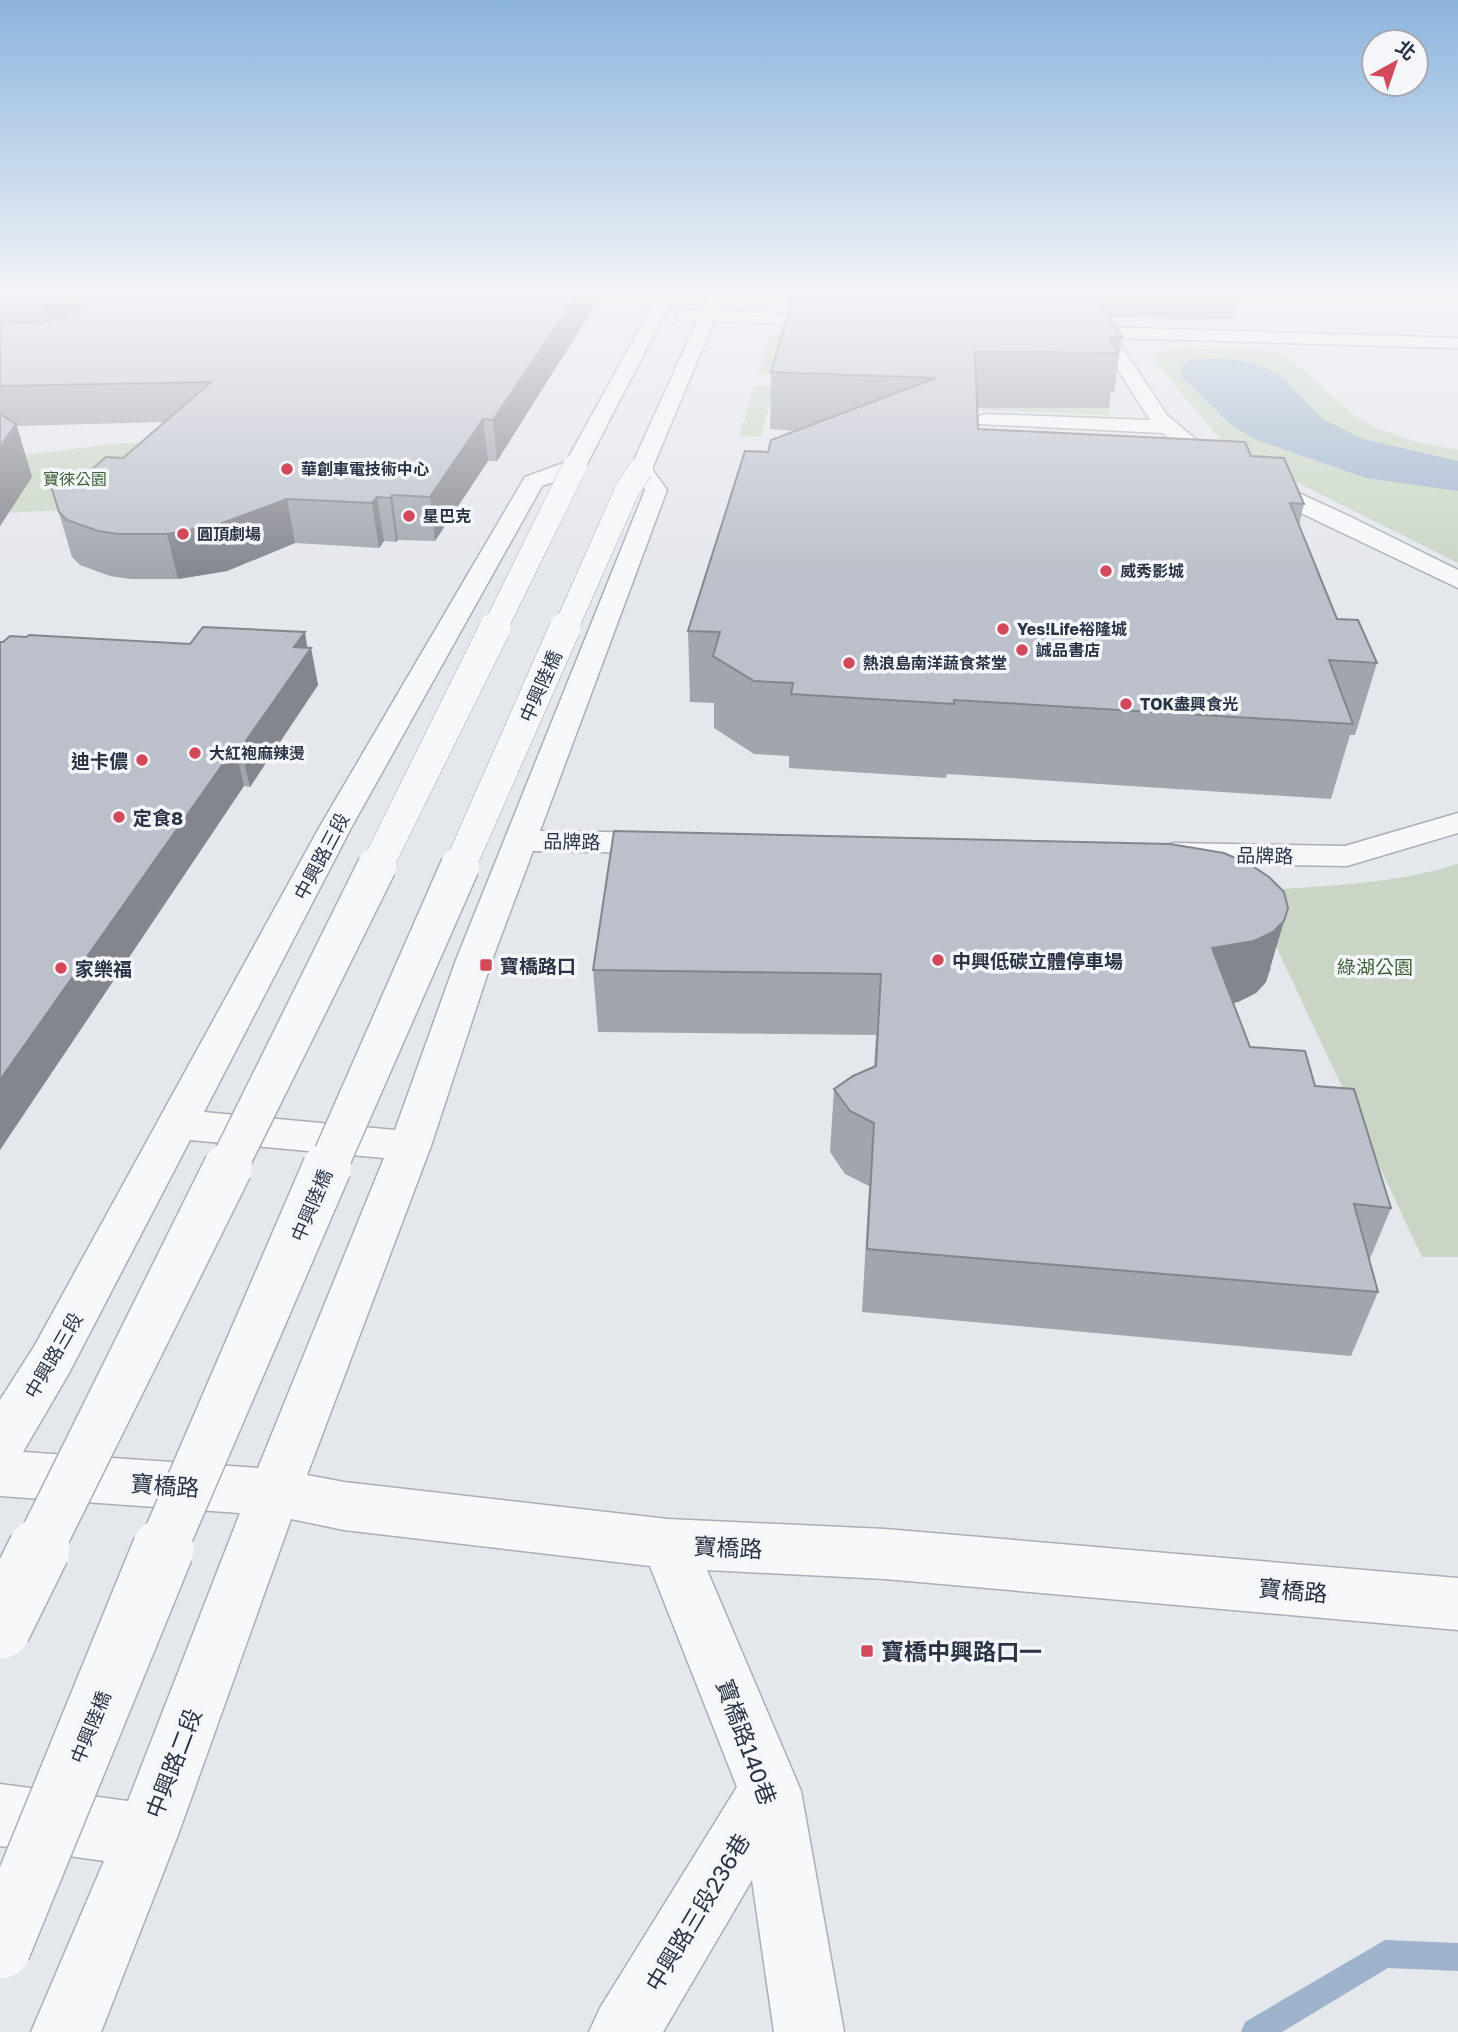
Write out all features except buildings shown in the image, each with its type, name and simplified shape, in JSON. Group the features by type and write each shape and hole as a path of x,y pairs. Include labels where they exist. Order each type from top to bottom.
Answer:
{"street":[{"path":"0,1628 615,388"},
{"path":"274,1492 410,1146 474,960 656,490 641,469 676,388"},
{"path":"1140,388 1160,419 1204,458 1458,580"},
{"path":"986,420 1170,427"},
{"name":"中興路三段","path":"0,1445 51,1359 335,828 533,482 575,466"},
{"name":"中興陸橋","path":"0,1948 154,1570 383,1038 627,490 641,469"},
{"name":"品牌路","path":"1140,852 1347,856 1458,823"},
{"name":"品牌路","path":"521,841 696,843"},
{"path":"178,1124 410,1146"},
{"name":"寶橋路","path":"0,1474 274,1492 344,1506 668,1544 885,1554 1458,1604"},
{"name":"中興路二段","path":"66,2032 146,1835 274,1492"},
{"name":"寶橋路140巷","path":"668,1544 770,1791 809,2032"},
{"name":"中興路三段236巷","path":"624,2032 770,1791"},
{"path":"0,1815 146,1835"}],"green space":[{"path":"753,388 774,388 761,437 739,436"},
{"path":"981,388 1070,388 1109,408 1110,415 980,410"},
{"path":"1177,388 1323,388 1353,414 1375,428 1420,443 1458,450 1458,563 1238,453 1222,441"},
{"name":"寶徠公園","path":"121,443 147,444 92,509 0,513 0,458"},
{"name":"綠湖公園","path":"1458,864 1458,1257 1422,1257 1250,891 1381,880"}],"water":[{"path":"1193,388 1293,388 1323,419 1363,439 1458,461 1458,491 1366,478 1254,439 1229,423"}],"waterway":[{"path":"1255,2032 1385,1954 1458,1957"}],"place":[{"name":"華創車電技術中心","path":"287,469"},
{"name":"星巴克","path":"409,516"},
{"name":"圓頂劇場","path":"183,534"},
{"name":"威秀影城","path":"1106,571"},
{"name":"Yes!Life裕隆城","path":"1003,629"},
{"name":"誠品書店","path":"1022,650"},
{"name":"熱浪島南洋蔬食茶堂","path":"849,663"},
{"name":"TOK盡興食光","path":"1126,704"},
{"name":"大紅袍麻辣燙","path":"195,753"},
{"name":"迪卡儂","path":"142,760"},
{"name":"定食8","path":"119,817"},
{"name":"中興低碳立體停車場","path":"938,960"},
{"name":"寶橋路口","path":"486,965"},
{"name":"家樂福","path":"61,968"},
{"name":"寶橋中興路口一","path":"867,1651"}]}
